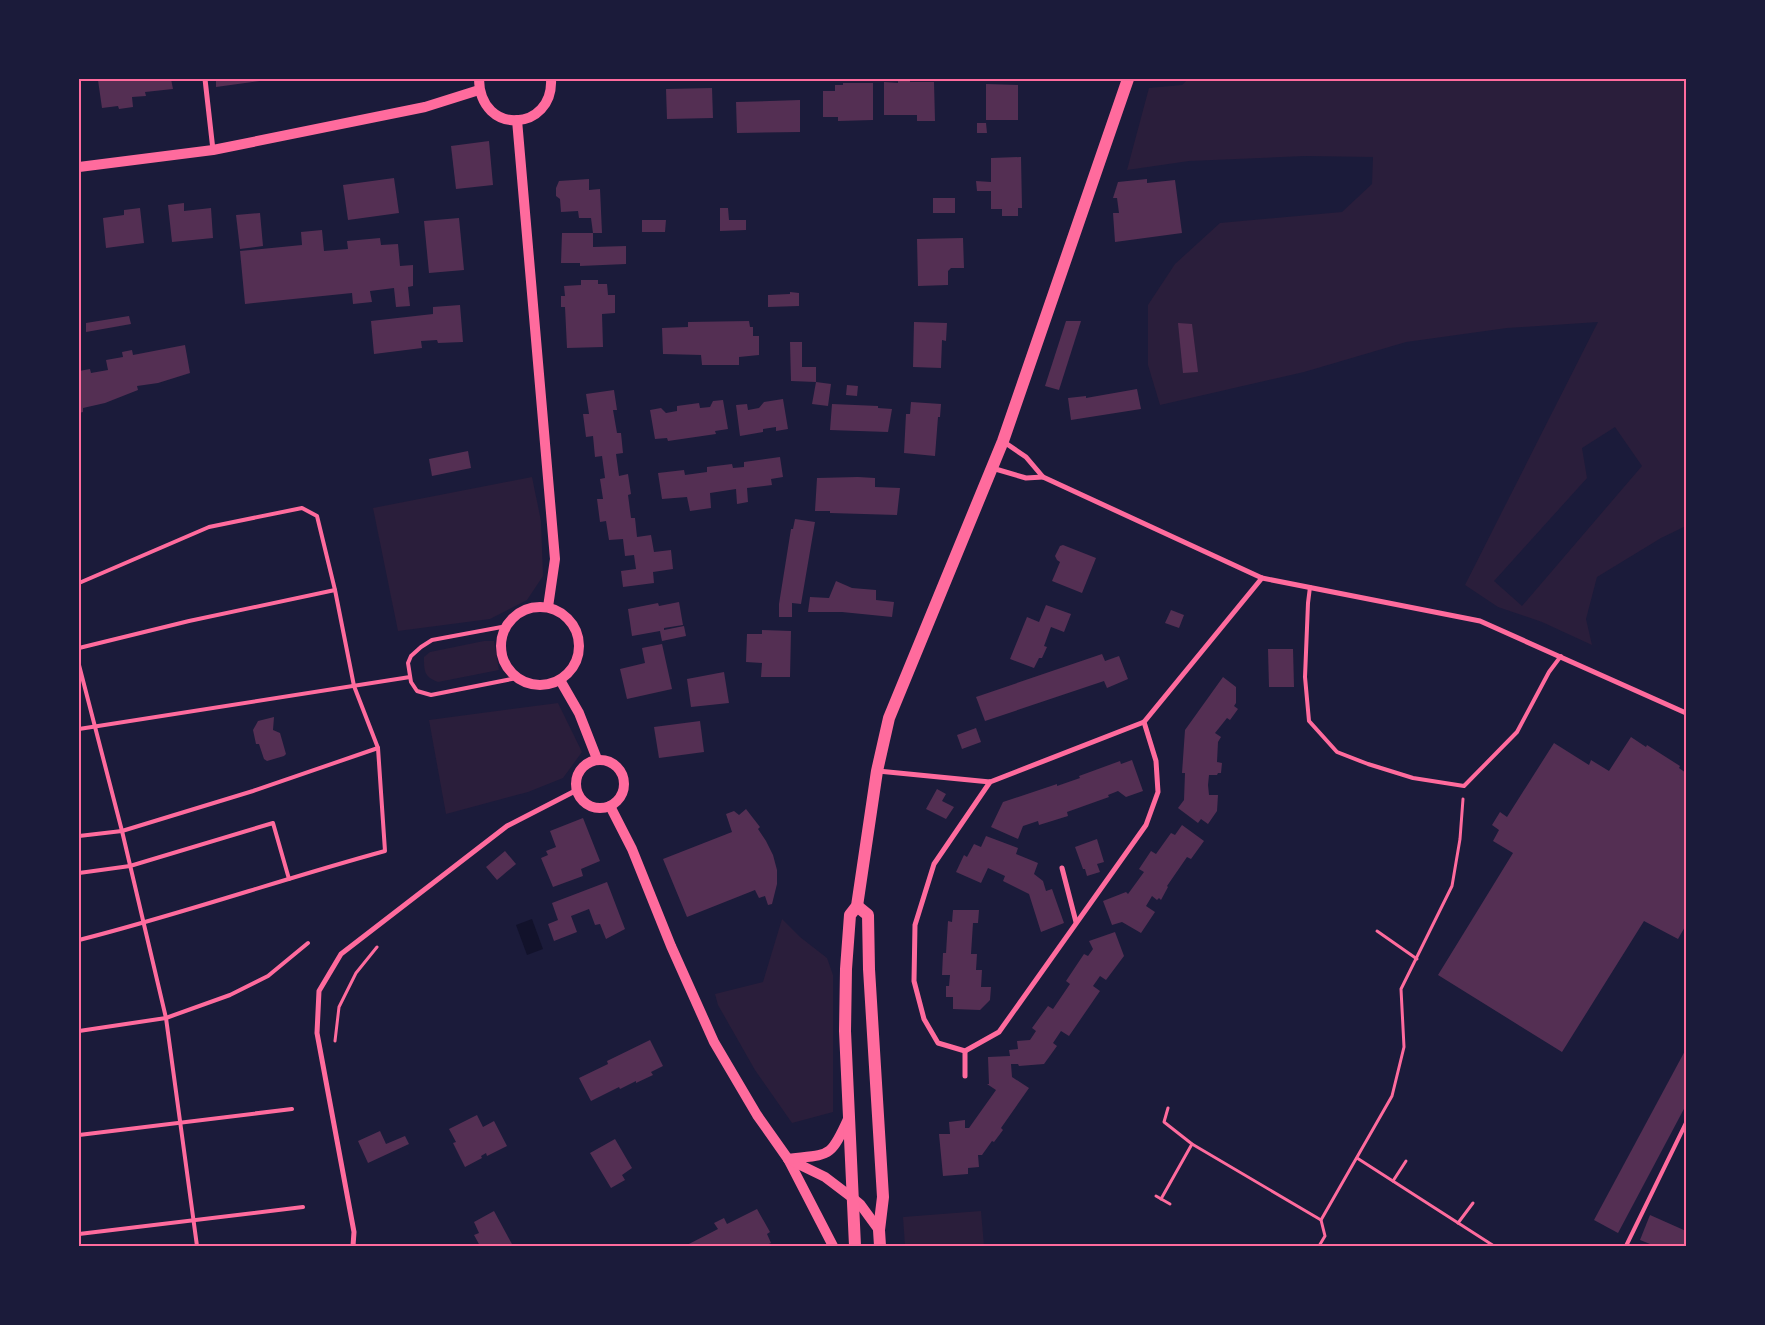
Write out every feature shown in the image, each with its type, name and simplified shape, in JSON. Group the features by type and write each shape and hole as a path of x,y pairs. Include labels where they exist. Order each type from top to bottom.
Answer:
{"main road":[{"path":"479,79 479,90 482,100 488,109 506,119 517,120 529,118 539,112 551,92 551,79"},
{"path":"855,1246 845,1031 846,969 850,916 857,906 877,770 889,718 1003,441 1128,79"},
{"path":"79,167 213,150 425,107 479,90"},
{"path":"517,120 555,559 548,608"},
{"path":"534,608 548,608 567,617 575,628 579,641 577,660 571,671 560,680 543,686 529,684 517,678 508,669 502,656 501,643 506,626 521,612 534,608"},
{"path":"560,680 579,713 597,759"},
{"path":"597,759 615,764 621,770 625,787 617,802 602,808 586,804 576,790 578,775 582,768 589,762 597,759"},
{"path":"610,806 632,849 671,946 714,1042 756,1115 788,1159 833,1246"},
{"path":"857,906 868,916 869,969 883,1197 880,1246"},
{"path":"788,1159 827,1154 836,1144 850,1116"},
{"path":"788,1159 825,1177 854,1199 880,1230"}],"street":[{"path":"205,79 213,150"},
{"path":"1003,441 1026,457 1043,477 1262,578 1480,621 1686,713"},
{"path":"992,468 1026,478 1043,477"},
{"path":"877,770 990,782 1144,722 1262,578"},
{"path":"990,782 934,864 915,925 914,981 924,1018 938,1043 965,1051 999,1032 1146,825 1158,792 1156,762 1144,722"},
{"path":"353,1246 354,1232 317,1033 319,991 341,954 507,826 576,790"},
{"path":"1062,868 1076,922"},
{"path":"965,1051 965,1076"}],"lane":[{"path":"79,583 209,527 302,508 317,516 335,590 354,686 378,748 385,851 144,924 79,940"},
{"path":"1310,587 1305,677 1309,721 1337,752 1413,778 1464,786 1517,732 1549,672 1562,656"},
{"path":"79,648 189,621 335,590"},
{"path":"506,626 432,640 411,656 408,663 411,682 417,691 431,695 517,678"},
{"path":"79,665 122,831 166,1018 197,1246"},
{"path":"79,729 410,677"},
{"path":"79,836 122,831 254,791 378,748"},
{"path":"79,873 130,866 273,823 289,879"},
{"path":"79,1031 166,1018 230,995 268,976 308,943"},
{"path":"79,1135 292,1109"},
{"path":"1626,1246 1686,1123"},
{"path":"79,1234 303,1207"}],"path":[{"path":"1320,1246 1325,1236 1321,1220 1392,1096 1404,1048 1402,989 1452,886 1460,839 1464,786"},
{"path":"1377,931 1417,959"},
{"path":"335,1046 339,1007 356,973 380,944"},
{"path":"1168,1108 1164,1122 1192,1144 1321,1220"},
{"path":"1160,1199 1192,1144"},
{"path":"1357,1158 1494,1246"},
{"path":"1393,1181 1406,1161"},
{"path":"1156,1196 1170,1204"},
{"path":"1458,1223 1473,1203"}],"shaded area":[{"path":"1188,79 1686,79 1686,526 1661,538 1597,577 1586,619 1592,645 1542,622 1498,607 1465,585 1598,322 1507,328 1406,342 1304,372 1160,405 1148,365 1148,305 1175,264 1220,223 1342,212 1372,184 1373,157 1305,156 1189,161 1127,170 1149,88 1182,85","holes":["1615,427 1642,466 1522,606 1494,581 1587,478 1582,448"]},
{"path":"532,477 541,521 543,576 527,600 490,619 398,631 373,508"},
{"path":"484,641 494,641 499,670 438,682 427,676 424,657 430,652"},
{"path":"558,703 582,752 563,778 528,792 446,814 429,720"},
{"path":"532,919 543,949 527,955 516,925"},
{"path":"782,919 800,937 827,958 833,975 833,1112 792,1123 755,1070 718,1005 715,994 763,982"},
{"path":"981,1211 984,1246 905,1246 903,1217"}],"building":[{"path":"171,79 173,89 145,92 146,96 132,97 133,107 119,109 118,106 102,108 98,80"},
{"path":"216,79 267,79 267,80 216,87"},
{"path":"898,79 910,79 910,82 934,82 935,121 917,121 917,115 884,115 884,82 898,83"},
{"path":"843,83 873,83 873,120 838,121 838,117 823,117 823,91 835,91 835,85 843,85"},
{"path":"986,84 1018,85 1018,120 986,120"},
{"path":"712,88 713,118 667,119 666,89"},
{"path":"800,100 800,132 737,133 736,102"},
{"path":"977,123 986,123 987,133 977,133"},
{"path":"489,141 493,185 456,189 451,146"},
{"path":"1021,157 1022,208 1018,208 1018,216 1002,216 1002,209 991,209 991,191 977,191 976,181 991,182 991,158"},
{"path":"394,178 399,213 348,220 343,185"},
{"path":"589,179 589,190 600,189 602,233 593,233 591,218 579,218 578,211 561,212 560,199 556,196 556,188 559,181"},
{"path":"1147,179 1147,183 1175,180 1182,233 1115,242 1113,213 1119,213 1117,198 1113,198 1118,182"},
{"path":"933,198 955,198 955,213 933,213"},
{"path":"184,203 184,211 211,208 213,238 172,242 168,205"},
{"path":"140,208 144,243 106,248 103,218 124,215 124,210"},
{"path":"720,208 728,208 729,220 746,220 746,230 720,231"},
{"path":"260,213 263,246 240,249 236,215"},
{"path":"459,218 464,270 429,273 424,221"},
{"path":"642,220 666,220 665,232 642,232"},
{"path":"322,230 324,251 348,249 347,241 380,238 381,245 398,244 400,266 413,265 413,286 408,287 410,306 396,307 394,288 370,291 372,302 353,304 352,293 245,304 240,251 302,245 301,232"},
{"path":"562,233 593,233 593,247 626,246 626,264 580,266 580,263 561,263"},
{"path":"963,238 964,268 951,268 948,271 948,285 918,286 917,239"},
{"path":"581,280 598,280 598,284 607,284 608,295 615,295 615,313 602,314 603,347 567,348 565,307 561,307 561,296 565,296 564,286 581,285"},
{"path":"790,292 799,293 799,306 768,307 768,295 790,294"},
{"path":"460,305 463,342 438,343 437,340 421,341 422,348 374,354 371,321 433,314 433,307"},
{"path":"129,316 131,324 86,332 86,323"},
{"path":"749,321 750,327 753,327 753,336 759,336 759,355 739,357 739,365 702,365 701,355 663,354 662,328 688,327 688,322"},
{"path":"1066,321 1081,321 1059,390 1045,386"},
{"path":"914,322 947,323 946,341 942,340 941,368 913,367"},
{"path":"1178,323 1192,324 1198,372 1183,373"},
{"path":"790,342 802,342 802,367 816,367 816,382 791,381"},
{"path":"185,345 190,373 158,383 137,386 138,390 105,403 83,408 83,412 79,413 79,371 90,369 91,373 108,370 106,360 123,357 122,352 132,350 133,355"},
{"path":"816,382 831,384 828,406 812,404"},
{"path":"847,385 858,386 857,396 846,395"},
{"path":"1137,389 1141,409 1071,420 1068,398 1086,396 1086,398"},
{"path":"614,390 617,410 613,410 617,433 621,433 623,453 616,454 619,476 628,474 631,494 628,495 631,518 635,518 637,537 651,535 654,552 671,550 673,569 653,572 654,583 623,587 621,571 636,569 634,555 625,556 623,539 609,540 606,521 600,522 597,499 603,499 600,479 605,478 602,456 595,457 593,436 586,437 583,414 589,414 586,394"},
{"path":"783,399 788,429 776,431 776,427 763,429 763,432 740,436 736,405 747,404 748,410 759,408 764,402"},
{"path":"723,400 728,429 715,431 716,434 668,441 667,438 655,439 650,410 661,408 666,413 677,411 677,406 699,403 700,408 710,407 713,401"},
{"path":"911,402 941,404 935,456 904,453 906,414 910,414"},
{"path":"832,404 878,406 878,408 892,409 888,432 830,430"},
{"path":"468,451 471,468 432,476 429,459"},
{"path":"780,457 783,477 771,479 772,485 747,488 748,502 737,504 736,489 710,493 711,508 690,511 687,497 662,499 658,473 684,470 685,475 707,472 707,467 732,464 733,468 744,467 744,462"},
{"path":"817,478 875,478 875,487 900,488 897,515 815,511"},
{"path":"795,519 815,522 801,604 792,603 792,617 779,617 779,604 791,529 793,529"},
{"path":"1063,545 1096,558 1082,593 1052,581 1060,562 1055,556 1060,546"},
{"path":"836,581 852,588 876,590 876,600 894,602 892,617 842,612 808,612 810,597 829,598"},
{"path":"679,602 683,625 664,628 664,630 684,626 686,636 662,641 660,631 632,636 628,609 658,603 659,606"},
{"path":"1046,605 1071,614 1064,632 1051,627 1044,646 1047,647 1042,658 1039,658 1034,668 1010,659 1027,617 1039,622"},
{"path":"1171,610 1184,615 1179,628 1165,623"},
{"path":"762,630 791,631 790,677 761,677 762,663 746,662 747,634 762,634"},
{"path":"662,644 672,689 627,699 620,669 645,663 642,648"},
{"path":"1268,649 1293,649 1294,687 1269,687"},
{"path":"1102,654 1105,661 1119,656 1128,679 1107,688 1104,681 985,721 976,697"},
{"path":"724,672 729,703 691,707 687,679"},
{"path":"1223,677 1236,687 1236,703 1234,706 1238,709 1230,720 1227,718 1215,733 1221,737 1218,742 1217,762 1222,763 1221,773 1209,775 1208,785 1209,795 1218,795 1217,811 1208,824 1201,819 1198,823 1178,808 1184,800 1185,773 1182,773 1185,730"},
{"path":"274,717 273,730 280,733 286,754 267,761 264,759 259,744 256,744 253,730 258,721"},
{"path":"700,721 704,752 659,758 654,727"},
{"path":"976,728 981,742 962,749 957,735"},
{"path":"1631,737 1680,766 1679,768 1686,773 1686,925 1678,939 1644,921 1562,1052 1438,975 1513,853 1493,841 1499,830 1492,825 1500,812 1507,817 1554,743 1589,765 1591,760 1609,771"},
{"path":"1132,760 1143,791 1126,797 1118,791 1108,795 1109,797 1067,812 1068,816 1039,825 1038,821 1023,826 1018,839 991,827 1003,802 1080,778 1079,776 1120,761 1121,764"},
{"path":"937,789 946,794 942,801 954,807 946,819 926,809"},
{"path":"746,809 760,827 758,829 773,855 777,870 777,884 772,904 768,905 765,896 759,898 755,890 687,917 663,859 732,832 726,814 734,811 739,815"},
{"path":"583,818 600,861 581,869 583,876 553,887 541,858 548,855 546,851 556,847 550,831"},
{"path":"1182,825 1204,841 1191,859 1187,857 1167,886 1161,900 1159,898 1157,900 1152,896 1146,906 1155,912 1141,933 1122,922 1112,925 1103,901 1126,892 1128,894 1144,872 1139,869 1151,851 1156,854 1171,833 1175,835"},
{"path":"986,836 1018,848 1016,854 1038,863 1034,874 1043,881 1046,891 1052,889 1064,923 1041,932 1029,894 1003,881 1005,876 988,868 981,883 956,872 964,855 967,857 974,844 981,847"},
{"path":"1097,839 1104,862 1097,864 1100,872 1087,876 1075,847"},
{"path":"505,851 516,864 497,880 486,867"},
{"path":"607,882 625,929 606,939 600,924 595,925 589,909 571,916 577,932 554,941 548,924 558,920 552,903"},
{"path":"953,910 979,910 978,923 973,923 971,954 977,954 976,970 982,970 981,987 991,987 990,1000 980,1010 953,1009 953,997 946,997 946,986 949,986 950,975 942,975 943,953 946,953 948,921 952,922"},
{"path":"1115,932 1124,956 1106,980 1100,976 1093,986 1100,991 1069,1036 1061,1031 1053,1043 1057,1046 1044,1064 1019,1066 1018,1064 1011,1064 1012,1077 1029,1088 1001,1128 1003,1130 994,1142 992,1141 982,1155 978,1155 979,1167 968,1168 968,1174 943,1176 939,1134 950,1134 949,1122 965,1120 965,1128 969,1128 996,1090 987,1084 989,1084 988,1057 1010,1056 1009,1050 1018,1049 1017,1041 1030,1040 1036,1031 1032,1028 1048,1006 1053,1009 1070,984 1066,981 1084,954 1088,956 1093,949 1089,941"},
{"path":"650,1040 663,1066 651,1072 653,1075 620,1089 619,1087 591,1101 579,1078 608,1064 607,1061"},
{"path":"1686,1049 1686,1105 1618,1233 1594,1220"},
{"path":"477,1115 483,1127 494,1121 507,1146 487,1156 486,1153 481,1156 482,1158 465,1167 453,1143 456,1142 449,1129"},
{"path":"380,1131 386,1144 405,1136 409,1144 368,1163 358,1141"},
{"path":"615,1139 632,1168 622,1175 625,1180 611,1188 590,1153"},
{"path":"757,1209 770,1232 767,1234 771,1243 765,1246 685,1246 718,1229 714,1223 724,1218 727,1224"},
{"path":"494,1211 513,1246 480,1246 474,1235 479,1233 474,1222"},
{"path":"1650,1215 1686,1231 1686,1246 1655,1246 1640,1240"}]}
